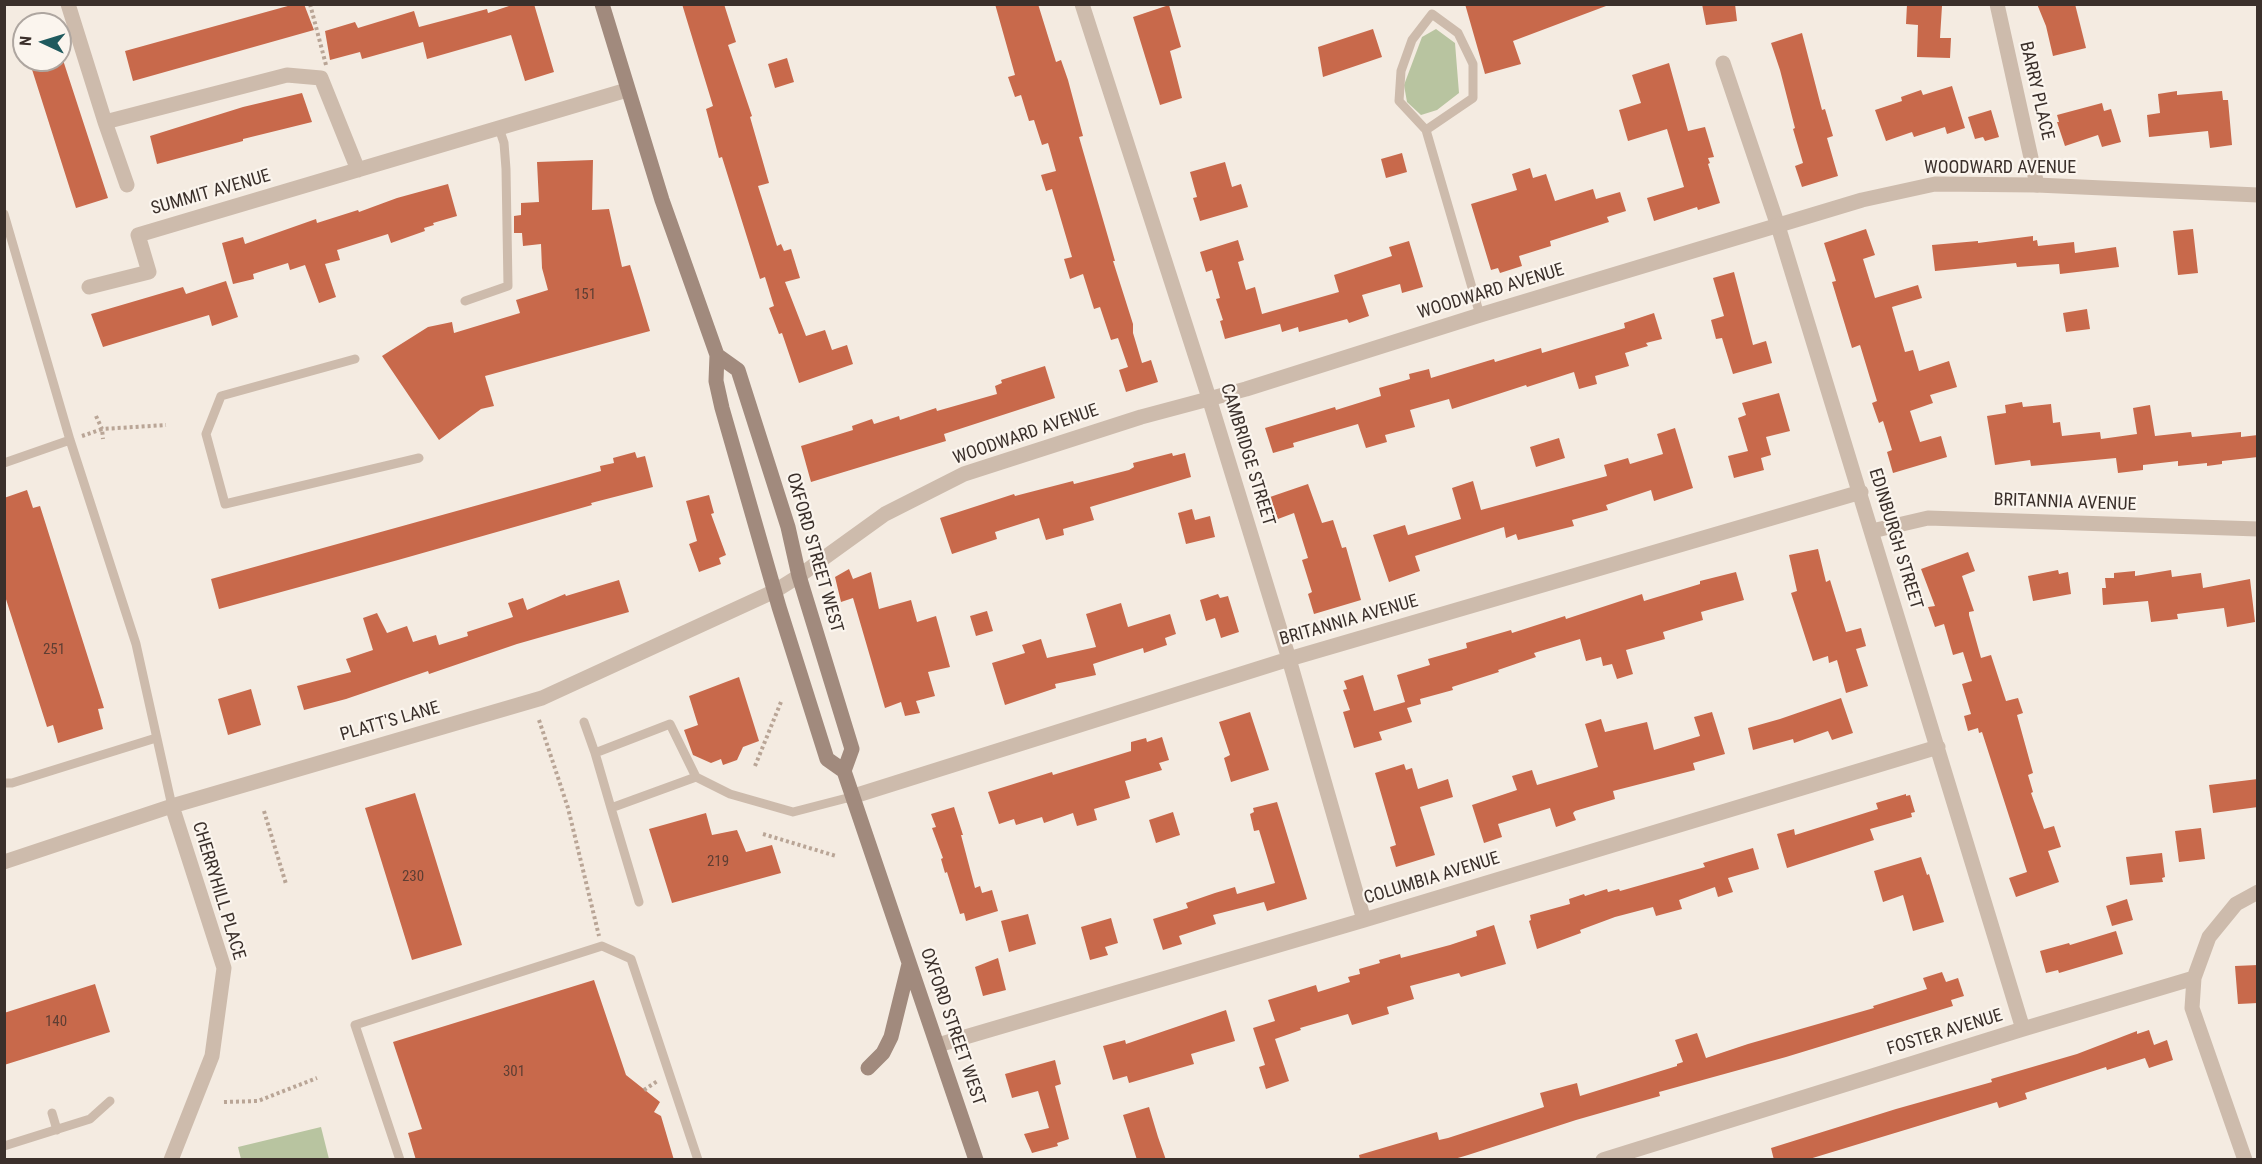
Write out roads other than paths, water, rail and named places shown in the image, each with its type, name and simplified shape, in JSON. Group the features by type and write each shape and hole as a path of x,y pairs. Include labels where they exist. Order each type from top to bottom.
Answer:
{"main road":[{"name":"OXFORD STREET WEST","path":"602,4 666,211 717,355 716,381 722,408 827,759 844,771"},
{"name":"OXFORD STREET WEST","path":"717,355 738,370 788,527 799,576 852,749 844,771 851,797 976,1160"},
{"path":"868,1068 883,1053 891,1037 909,964"}],"street":[{"name":"SUMMIT AVENUE","path":"68,4 127,185"},
{"name":"CAMBRIDGE STREET","path":"1082,4 1209,398 1364,920"},
{"name":"BARRY PLACE","path":"1997,4 2037,185"},
{"name":"EDINBURGH STREET","path":"1724,63 1778,226 1861,492 2023,1029"},
{"path":"105,122 287,75 321,78 358,170"},
{"name":"SUMMIT AVENUE","path":"89,287 149,272 138,235 627,90"},
{"name":"WOODWARD AVENUE","path":"776,591 885,514 964,474 1862,200 1935,184 2037,185 2258,195"},
{"name":"BRITANNIA AVENUE","path":"851,797 1288,659 1861,492"},
{"name":"BRITANNIA AVENUE","path":"1872,531 1928,518 2258,529"},
{"name":"PLATT'S LANE","path":"4,862 172,806 542,698 776,591"},
{"name":"COLUMBIA AVENUE","path":"938,1046 1938,747"},
{"name":"CHERRYHILL PLACE","path":"171,1160 212,1056 224,968 172,806"},
{"path":"2245,1160 2192,1008 2194,978 2209,937 2236,904 2258,892"},
{"name":"FOSTER AVENUE","path":"1603,1160 2194,978"}],"lane":[{"path":"1426,130 1473,98 1473,64 1463,43 1458,33 1432,14 1412,40 1401,71 1399,101 1426,130 1480,315"},
{"path":"465,301 508,286 505,151 499,128"},
{"path":"4,214 70,440 136,644 172,806"},
{"path":"356,359 221,396 206,434 225,504 419,458"},
{"path":"4,463 70,440"},
{"path":"584,723 639,902"},
{"path":"595,753 670,724 696,777 730,794 793,812 851,797"},
{"path":"4,783 12,783 156,738"},
{"path":"611,808 696,777"},
{"path":"400,1160 355,1025 602,946 631,959 698,1160"},
{"path":"4,1146 90,1119 110,1101"},
{"path":"52,1113 57,1130"}]}
